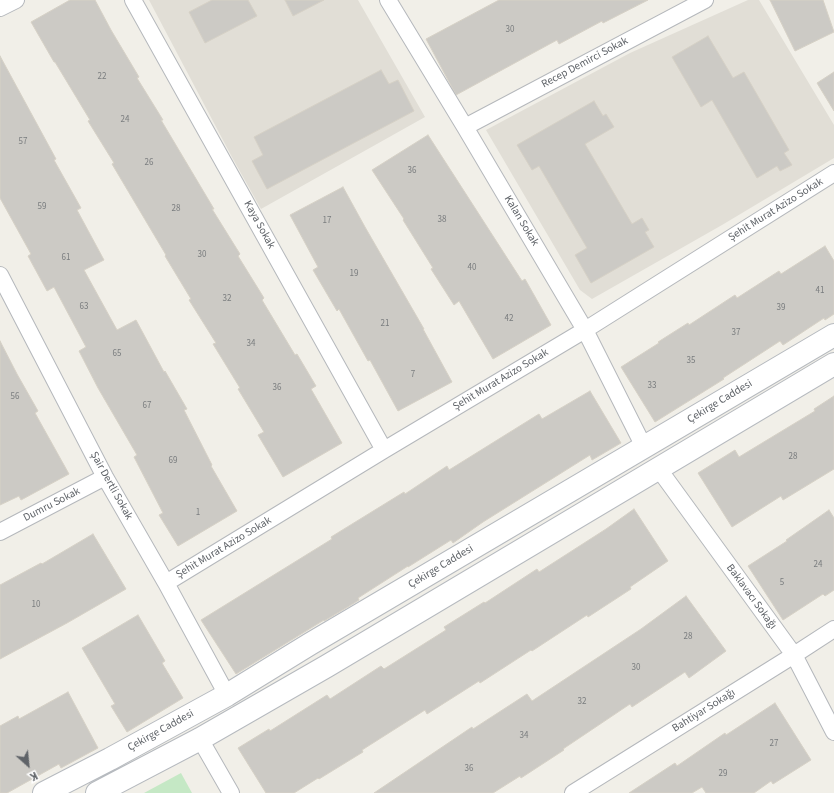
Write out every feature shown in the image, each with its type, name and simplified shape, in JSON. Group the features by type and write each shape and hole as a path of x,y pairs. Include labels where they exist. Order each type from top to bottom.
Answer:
{"main road":[{"name":"Çekirge Caddesi","path":"44,793 227,695 310,644 834,335"},
{"path":"97,793 200,739 327,666 834,364"}],"street":[{"path":"0,8 16,0"},
{"name":"Kaya Sokak","path":"134,0 384,450"},
{"name":"Kalan Sokak","path":"388,0 585,330 644,447"},
{"name":"Recep Demirci Sokak","path":"465,127 704,0"},
{"name":"Şehit Murat Azizo Sokak","path":"166,583 585,330 834,174"},
{"name":"Şair Dertli Sokak","path":"0,275 105,477 166,583 227,695"},
{"name":"Baklavacı Sokağı","path":"658,468 794,655 834,732"},
{"name":"Dumru Sokak","path":"0,532 105,477"},
{"name":"Bahtiyar Sokağı","path":"573,793 834,629"},
{"path":"200,739 231,793"}],"shaded area":[{"path":"149,0 358,0 425,117 261,209"},
{"path":"748,0 759,0 834,125 834,158 722,225 592,299 580,290 486,130 630,53"}],"green space":[{"path":"181,773 192,793 144,793"}],"building":[{"path":"70,0 95,0 139,77 137,78 214,209 212,209 240,254 238,256 264,298 262,300 295,355 297,354 316,386 311,389 342,443 283,477 258,435 264,432 238,389 240,388 213,344 216,343 189,300 191,299 112,164 114,163 88,121 90,120 31,22"},
{"path":"212,0 248,0 257,16 205,43 189,12"},
{"path":"285,0 324,0 293,16"},
{"path":"499,0 648,0 603,23 602,21 559,44 557,40 456,95 426,39"},
{"path":"770,0 823,0 834,32 795,51"},
{"path":"708,36 733,78 744,72 789,150 784,153 792,165 780,171 777,166 757,178 712,100 701,107 672,57"},
{"path":"0,56 56,159 54,160 81,208 77,210 104,260 84,270 117,330 136,320 164,372 165,371 187,409 184,410 212,465 211,466 237,511 178,546 159,515 163,513 134,457 137,455 98,388 79,351 86,347 54,287 47,291 28,256 31,254 0,198"},
{"path":"381,70 389,84 398,80 414,111 267,189 252,161 263,155 254,137"},
{"path":"834,72 834,111 817,83"},
{"path":"594,101 603,116 606,114 614,127 585,144 632,224 642,218 649,230 645,232 654,247 591,283 575,255 587,248 539,166 532,170 517,145"},
{"path":"428,135 522,281 525,279 551,325 493,359 459,301 454,305 431,269 433,268 403,220 404,219 372,170"},
{"path":"343,187 424,329 452,382 398,411 370,360 368,361 339,309 337,311 313,270 318,267 290,215"},
{"path":"825,246 834,261 834,314 825,320 824,318 783,345 780,341 723,378 724,379 655,422 621,367 688,323 689,325 735,295 737,298 779,271 781,274"},
{"path":"0,341 38,411 35,413 69,474 21,500 19,496 0,505"},
{"path":"590,391 621,443 592,460 590,455 483,522 453,543 451,540 358,598 359,600 351,605 236,674 201,620 332,539 331,537 404,492 405,494 447,466 449,470 539,414 542,419"},
{"path":"834,396 834,469 783,500 781,496 732,527 698,473 735,450 739,457 815,411 814,409"},
{"path":"634,509 668,561 630,587 631,589 588,617 587,615 532,651 531,650 480,683 479,681 427,714 425,710 362,750 363,752 319,779 318,778 294,793 266,793 238,748 269,729 270,731 327,695 330,699 381,666 384,669 446,630 444,627 484,602 485,603 537,569 539,572"},
{"path":"829,510 834,518 834,590 825,596 823,594 783,620 748,566 787,541 786,540"},
{"path":"93,534 126,589 0,659 0,585 41,563 42,564"},
{"path":"686,596 726,651 689,678 685,672 632,707 630,704 521,778 520,776 493,793 374,793 472,727 473,729 527,694 532,701 641,629"},
{"path":"138,615 165,661 162,663 183,698 127,732 111,706 115,704 82,648"},
{"path":"68,692 98,748 61,768 59,764 7,793 0,793 0,726 18,716 19,719"},
{"path":"775,703 811,760 773,784 771,781 754,793 706,793 702,787 692,793 629,793 675,763 677,766 725,733 726,735"}]}
